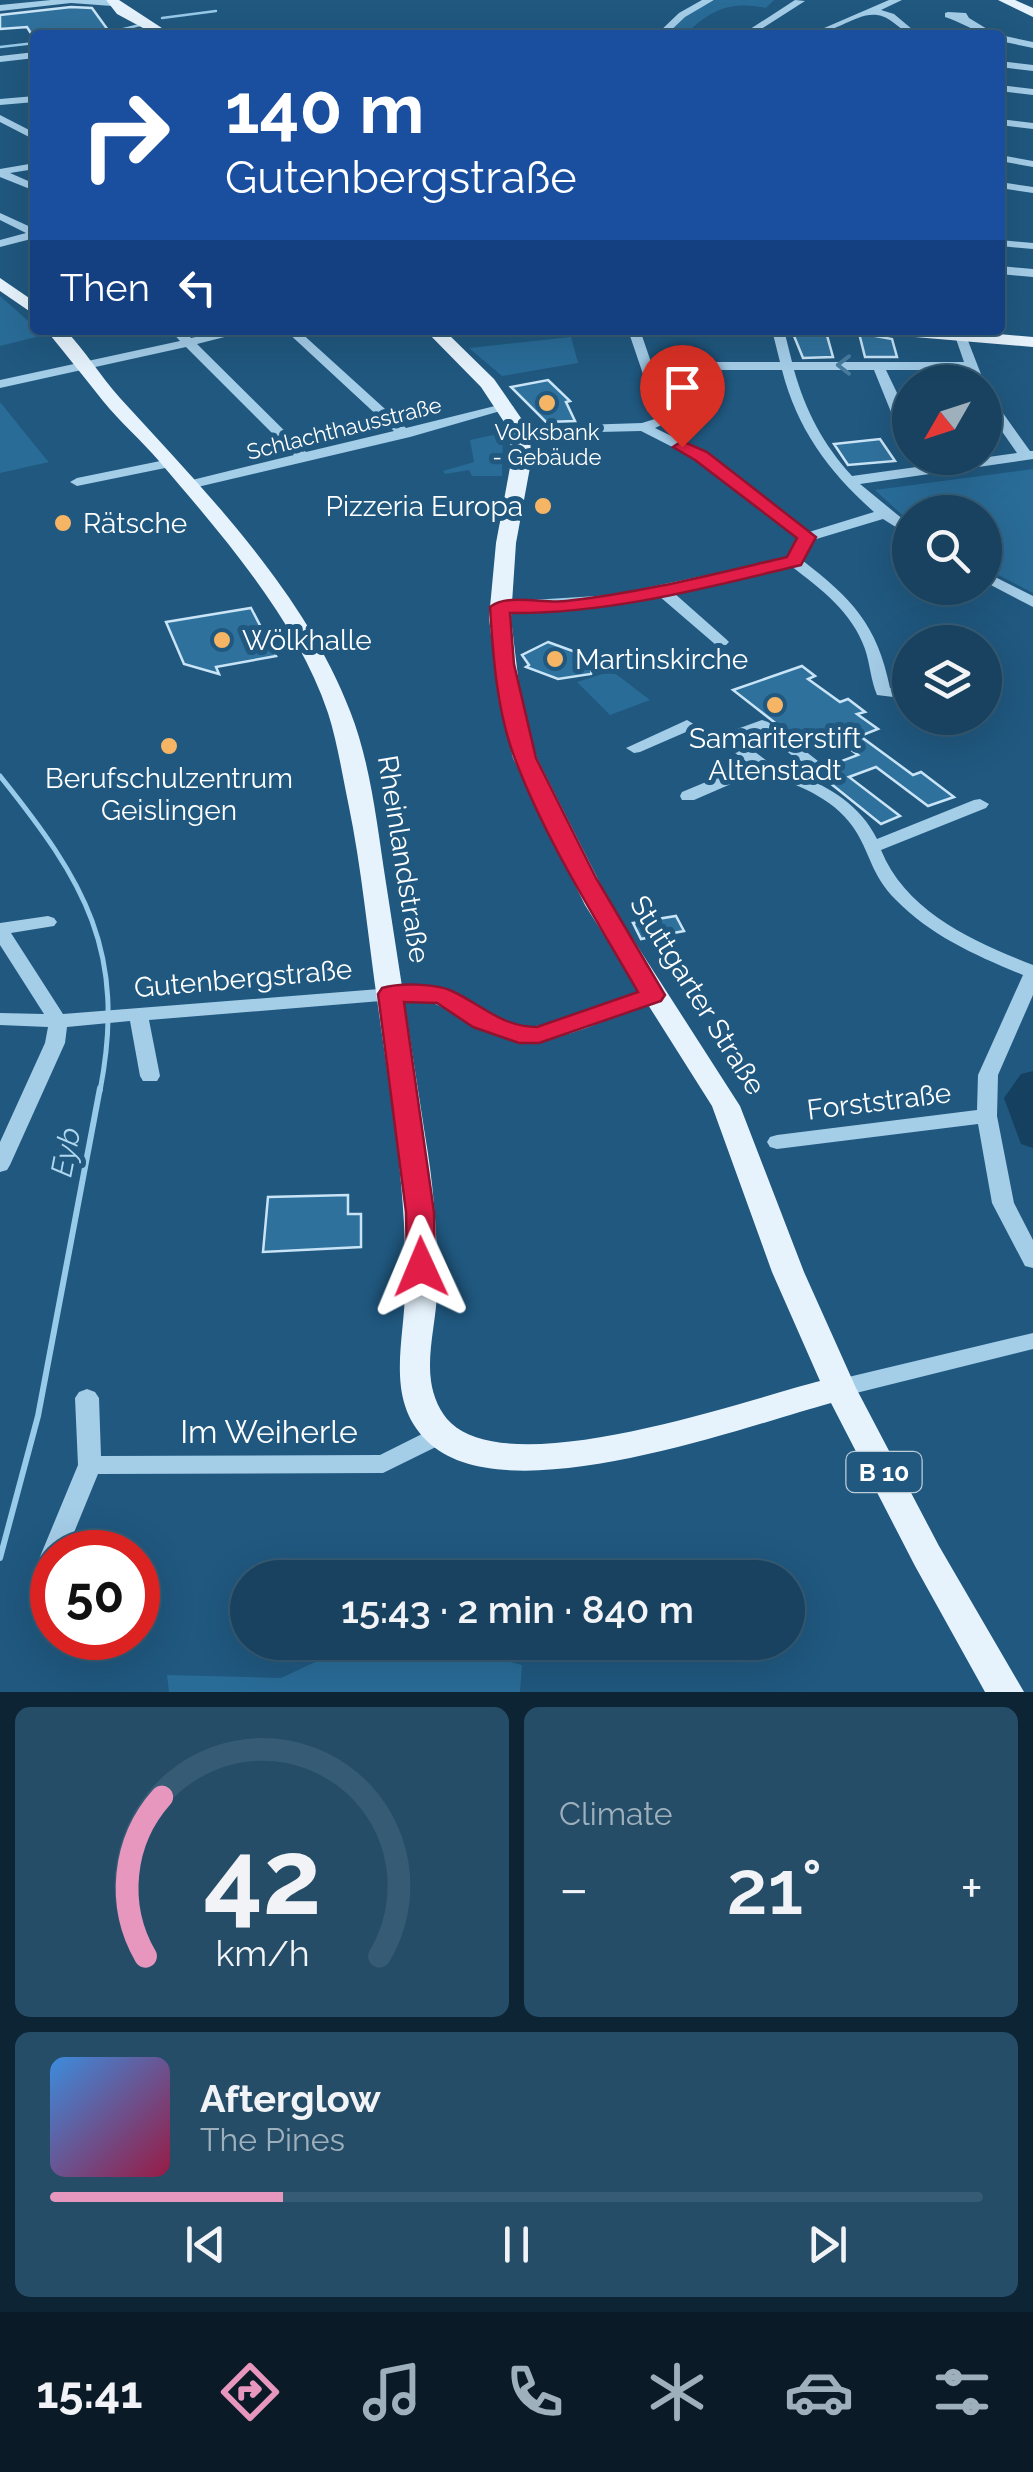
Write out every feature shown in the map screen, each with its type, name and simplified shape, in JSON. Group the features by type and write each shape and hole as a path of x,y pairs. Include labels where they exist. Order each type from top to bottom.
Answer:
{"main road":[{"path":"127,0 158,22 161,30"},
{"path":"1004,0 1033,13"},
{"path":"112,2 156,30"},
{"path":"0,283 30,306"},
{"name":"Rheinlandstraße","path":"60,335 110,398 190,485 266,581 304,639 334,697 351,752 420,1212 421,1295 414,1378 423,1411 440,1434"},
{"path":"439,335 507,408 520,431"},
{"path":"953,335 1033,342"},
{"name":"Stuttgarter Straße","path":"520,431 522,462 506,541 500,607 504,664 525,758 584,878 652,995 726,1106 788,1272 840,1388 926,1556 1005,1692"},
{"path":"440,1434 483,1456 546,1460 634,1443 840,1388"}],"street":[{"path":"1,7 75,0 112,2"},
{"path":"666,30 708,0"},
{"path":"827,30 897,0"},
{"path":"754,30 800,1"},
{"path":"871,10 891,16 908,30"},
{"path":"965,20 983,30"},
{"path":"1005,39 1033,46"},
{"path":"0,59 30,56"},
{"path":"1005,65 1033,68"},
{"path":"1005,89 1033,92"},
{"path":"0,102 30,99"},
{"path":"0,118 30,134"},
{"path":"1005,123 1033,126"},
{"path":"1005,159 1033,164"},
{"path":"0,173 30,167"},
{"path":"0,173 30,186"},
{"path":"1005,175 1033,174"},
{"path":"1005,186 1033,190"},
{"path":"0,216 30,231"},
{"path":"0,244 30,235"},
{"path":"1005,243 1033,246"},
{"path":"1005,270 1033,273"},
{"path":"181,335 304,459"},
{"path":"0,384 222,335"},
{"path":"296,335 405,434"},
{"path":"520,431 643,427 664,420 636,335"},
{"path":"779,335 803,416 849,480 892,520"},
{"path":"961,336 971,365"},
{"path":"878,365 892,398"},
{"path":"646,366 892,365"},
{"name":"Schlachthausstraße","path":"190,485 507,408"},
{"path":"1002,420 1029,456"},
{"path":"643,427 701,456 807,537"},
{"path":"1002,458 1029,456"},
{"path":"77,482 170,462"},
{"path":"849,480 892,471"},
{"path":"500,607 562,608 664,592 794,561 807,537 883,514"},
{"path":"794,561 840,596 862,620 882,692 892,693"},
{"path":"1002,585 1033,602"},
{"path":"664,592 722,642"},
{"path":"634,748 687,725 713,743 762,725 810,761 782,774"},
{"path":"726,738 762,765 822,790 848,810 872,846 885,876 920,913 966,945 1033,972 988,1075 987,1116 1004,1203 1033,1260"},
{"path":"688,796 762,765"},
{"path":"872,846 980,804"},
{"path":"0,1165 67,1020 0,929 48,922"},
{"name":"Gutenbergstraße","path":"0,1019 67,1020 390,994 442,996 482,1021 519,1035 539,1035 652,995"},
{"path":"132,1014 150,1076"},
{"name":"Forststraße","path":"777,1142 987,1116"},
{"path":"840,1388 1033,1341"},
{"path":"63,1530 90,1465 88,1398"},
{"name":"Im Weiherle","path":"90,1465 383,1464 440,1434"}],"shaded area":[{"path":"715,0 774,0 766,8 722,9 691,30 670,30 684,16"},
{"path":"0,296 30,323 30,335 44,335 0,346"},
{"path":"571,337 578,363 502,376 469,348"},
{"path":"0,402 46,459 49,462 0,473"},
{"path":"503,433 502,476 472,476 469,470 445,474 443,471 474,462 470,440"},
{"path":"1033,469 1033,593 1002,577 1002,495 892,495 892,506 875,490 1002,475"},
{"path":"612,671 650,700 610,715 577,682"},
{"path":"320,1660 502,1660 522,1665 520,1692 169,1692 167,1675 281,1678"}],"building":[{"path":"92,8 108,30 0,29 0,15"},
{"path":"827,335 833,357 803,358 794,336"},
{"path":"860,335 892,339 897,357 865,357"},
{"name":"Volksbank - Gebäude","path":"548,380 570,401 566,402 575,421 546,422 511,387"},
{"path":"880,439 892,461 848,465 834,444"},
{"name":"Wölkhalle","path":"251,608 276,656 216,667 219,674 184,664 166,622"},
{"name":"Martinskirche","path":"548,642 581,654 583,660 593,664 591,674 558,679 526,667 529,665 522,655"},
{"path":"802,666 815,676 808,679 840,702 848,699 865,712 857,714 878,729 860,736 913,775 921,772 954,797 928,806 876,767 849,777 900,816 881,824 815,771 858,755 832,736 805,746 733,690"},
{"path":"676,916 684,931 641,939 633,923"},
{"path":"348,1195 348,1214 361,1214 361,1247 263,1252 268,1197"}],"waterway":[{"path":"162,18 216,11"},
{"path":"120,30 140,25"},
{"path":"0,47 30,44"},
{"name":"Eyb","path":"0,776 55,850 92,921 103,958 108,998 100,1091"},
{"path":"1033,1082 1021,1098 1033,1136"},
{"name":"Eyb","path":"0,1558 38,1416 100,1088"}],"place":[{"name":"Volksbank - Gebäude","path":"547,403"},
{"name":"Pizzeria Europa","path":"543,506"},
{"name":"Rätsche","path":"63,523"},
{"name":"Wölkhalle","path":"222,640"},
{"name":"Martinskirche","path":"555,659"},
{"name":"Samariterstift Altenstadt","path":"775,705"},
{"name":"Berufschulzentrum Geislingen","path":"169,746"}],"route":[{"path":"421,1267 420,1212 390,994 417,992 442,996 482,1021 519,1035 539,1035 652,995 598,905 525,758 510,702 500,607 562,608 664,592 794,561 807,537 701,456 682,447"}]}
